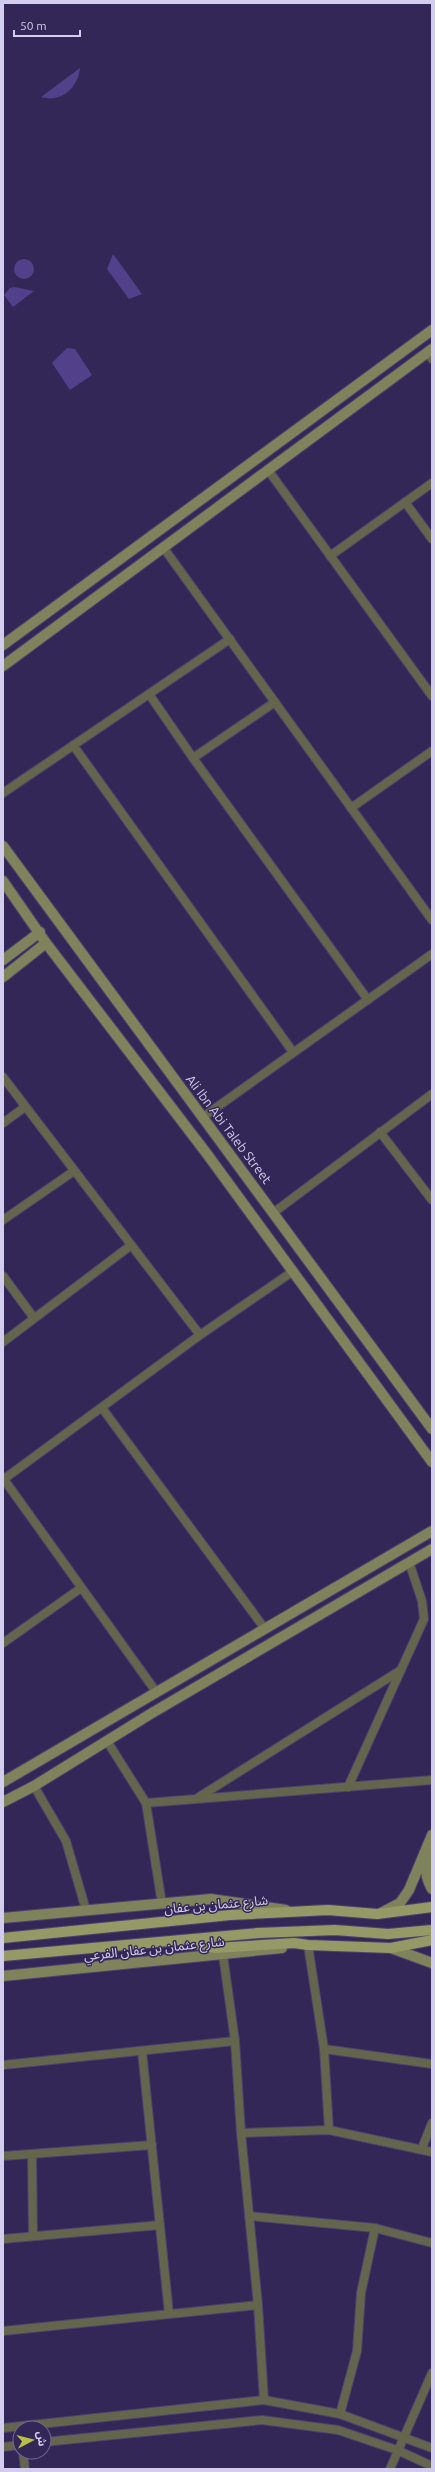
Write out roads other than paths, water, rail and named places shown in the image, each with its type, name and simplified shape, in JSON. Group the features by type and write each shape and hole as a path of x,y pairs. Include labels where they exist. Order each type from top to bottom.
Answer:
{"main road":[{"name":"شارع عثمان بن عفان","path":"3,1938 230,1915 328,1910 377,1914 432,1907"},
{"path":"3,1956 295,1931 335,1930 388,1934 432,1930"},
{"path":"177,1941 216,1948 294,1943 308,1945 391,1948 432,1940"}],"street":[{"path":"3,645 432,330"},
{"path":"3,666 268,470 430,354"},
{"path":"268,470 432,696"},
{"path":"330,556 432,483"},
{"path":"405,502 432,539"},
{"path":"163,547 432,920"},
{"path":"3,793 230,639"},
{"path":"149,694 193,758 368,1000"},
{"path":"193,758 275,702"},
{"path":"73,746 293,1052"},
{"path":"351,808 432,751"},
{"name":"Ali Ibn Abi Taleb Street","path":"3,846 432,1429"},
{"path":"3,880 40,932 46,943 207,1154 432,1462"},
{"path":"3,960 40,932"},
{"path":"3,977 46,943"},
{"path":"203,1116 432,954"},
{"path":"3,1077 130,1246 200,1335"},
{"path":"273,1212 432,1094"},
{"path":"3,1123 25,1107"},
{"path":"380,1132 432,1200"},
{"path":"3,1220 74,1171"},
{"path":"3,1342 130,1246"},
{"path":"157,1693 3,1479 200,1335 292,1272"},
{"path":"3,1276 34,1318"},
{"path":"102,1408 265,1629"},
{"path":"3,1782 432,1531"},
{"path":"3,1802 34,1786 106,1741 432,1549"},
{"path":"348,1787 424,1619 422,1602 409,1562"},
{"path":"3,1642 81,1588"},
{"path":"197,1799 401,1669"},
{"path":"106,1741 146,1803 162,1904"},
{"path":"146,1803 432,1780"},
{"path":"34,1786 66,1841 86,1910"},
{"path":"431,1836 426,1867 427,1880 432,1889"},
{"path":"377,1914 400,1903 409,1890 431,1836"},
{"path":"3,1918 211,1899 298,1911"},
{"path":"308,1945 324,2049 329,2130"},
{"name":"شارع عثمان بن عفان الفرعي","path":"3,1976 223,1955 308,1945"},
{"path":"391,1948 432,1963"},
{"path":"223,1955 235,2041 241,2133 258,2305 264,2400"},
{"path":"3,2065 235,2041"},
{"path":"324,2049 432,2064"},
{"path":"142,2051 169,2314"},
{"path":"422,2148 432,2123"},
{"path":"241,2133 329,2130 422,2148 432,2152"},
{"path":"3,2156 152,2145"},
{"path":"32,2154 33,2236"},
{"path":"249,2216 375,2228 432,2243"},
{"path":"3,2239 160,2225"},
{"path":"340,2414 357,2352 361,2292 375,2228"},
{"path":"3,2331 258,2305"},
{"path":"390,2469 403,2436 432,2373"},
{"path":"52,2424 264,2400 340,2414 403,2436 432,2448"},
{"path":"52,2441 262,2420 338,2430 397,2450 432,2466"}]}
